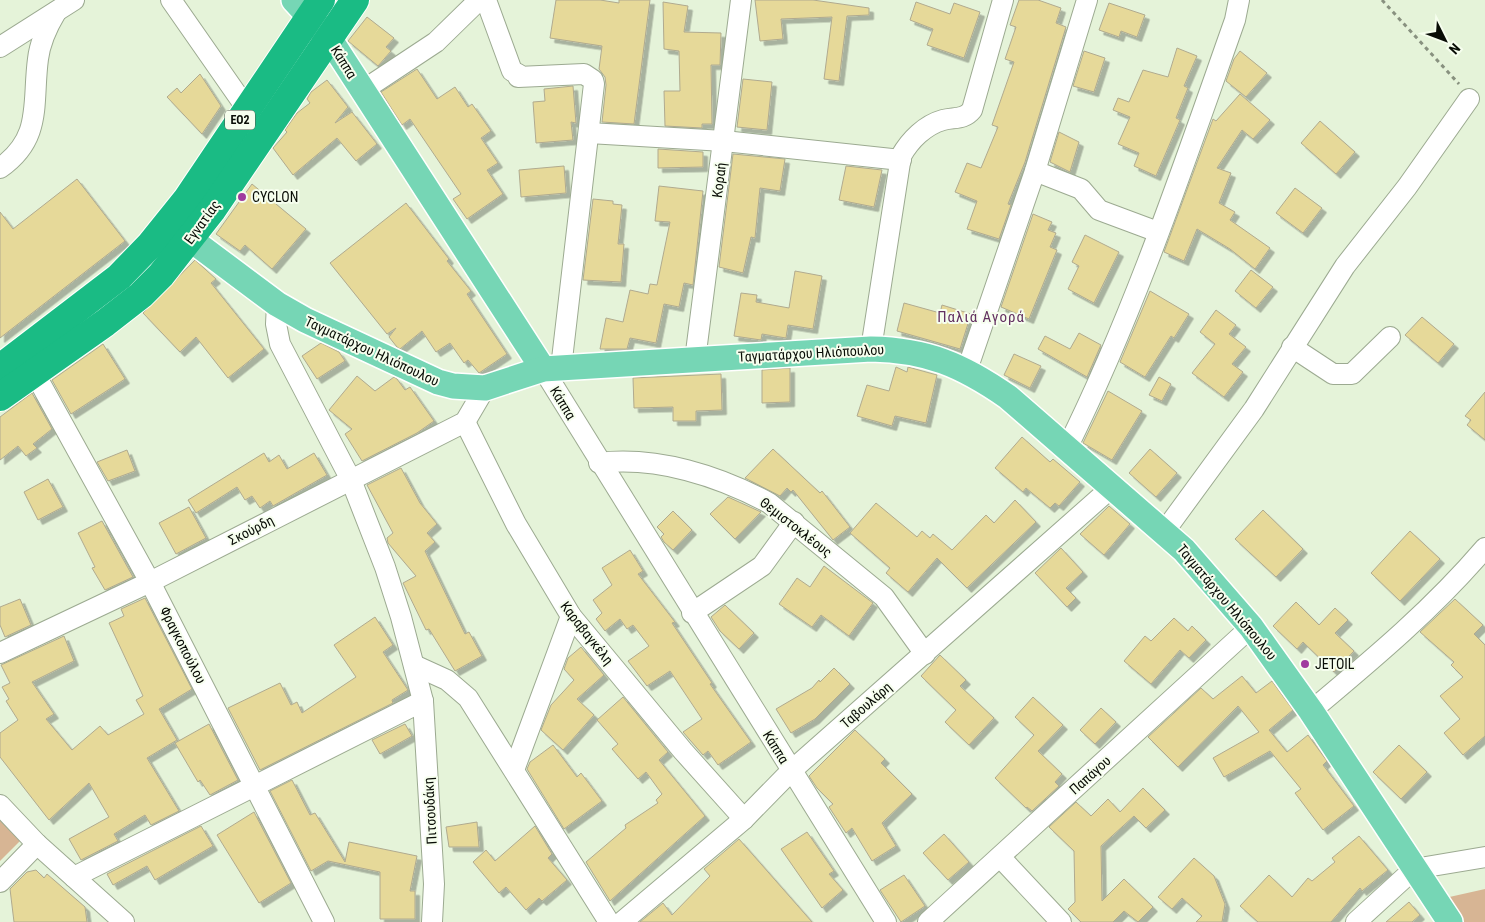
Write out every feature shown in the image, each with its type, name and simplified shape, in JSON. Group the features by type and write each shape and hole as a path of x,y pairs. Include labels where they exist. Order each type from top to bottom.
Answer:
{"highway":[{"name":"Εγνατίας","path":"0,397 141,295 191,239 355,0"},
{"name":"Εγνατίας","path":"0,368 119,277 169,224 247,109 308,5"}],"main road":[{"name":"Κάππα","path":"308,5 362,91 552,369"},
{"name":"Ταγματάρχου Ηλιόπουλου","path":"169,224 278,304 305,320 438,382 461,387 486,388 552,369 871,349 900,349 930,356 967,370 1008,397 1190,556 1251,627 1311,711 1450,922"}],"street":[{"path":"0,47 74,0"},
{"path":"171,0 247,109"},
{"path":"362,91 436,42 479,0"},
{"path":"486,0 512,71 518,74 518,77 584,74 593,80 594,84 589,133 552,369"},
{"name":"Κοραή","path":"695,360 741,0"},
{"path":"871,349 901,160 907,145 930,126 943,120 965,117 972,110 1003,0"},
{"path":"967,370 1034,171 1087,0"},
{"path":"1067,448 1100,380 1158,232 1232,27 1239,0"},
{"path":"3,166 19,151 30,133 36,103 40,47 56,12"},
{"path":"1164,532 1254,408 1345,266 1407,187 1469,99"},
{"path":"589,133 724,141 901,160"},
{"path":"1034,171 1080,189 1099,210 1158,232"},
{"name":"Πιτσουδάκη","path":"278,304 276,324 280,344 351,480 385,567 424,701 434,884 432,922"},
{"path":"1292,348 1333,374 1352,374 1390,337"},
{"name":"Κάππα","path":"552,369 599,463 886,922"},
{"name":"Φραγκοπούλου","path":"34,372 150,582 324,922"},
{"path":"465,422 486,388"},
{"name":"Σκούρδη","path":"0,653 150,582 465,422"},
{"name":"Καραβαγκέλη","path":"465,422 516,524 571,616 683,751 744,819"},
{"name":"Θεμιστοκλέους","path":"599,463 632,461 697,474 749,492 769,503 884,597 925,654"},
{"name":"Ταβουλάρη","path":"622,922 744,819 791,771 1111,488"},
{"path":"692,612 762,566 794,522"},
{"path":"1311,711 1398,638 1464,572 1485,548"},
{"path":"514,770 571,616"},
{"name":"Παπάγου","path":"928,922 1251,627"},
{"path":"414,665 447,680 468,698 609,922"},
{"path":"74,878 255,784 424,701"},
{"path":"0,805 37,844 124,922"},
{"path":"0,882 37,844"},
{"path":"1000,857 1061,922"},
{"path":"1356,922 1414,869 1485,857"}],"path":[{"path":"1382,0 1437,59 1469,99"}],"shaded area":[{"path":"0,817 20,841 0,861"},
{"path":"1485,889 1485,922 1462,922 1445,898"}],"building":[{"path":"556,0 600,0 619,3 619,0 650,0 634,124 602,122 606,85 605,77 599,69 602,46 550,38"},
{"path":"755,0 813,0 869,8 869,15 847,16 839,81 824,79 832,17 781,19 783,39 760,41"},
{"path":"1019,0 1038,0 1061,8 1056,23 1066,27 1025,162 1008,204 1011,205 999,239 967,229 977,201 955,192 967,163 981,168 998,127 992,125 1014,62 1005,59 1016,27 1010,25"},
{"path":"663,2 688,6 684,32 721,33 720,65 711,65 712,124 702,124 702,128 665,126 664,91 680,91 679,51 664,49"},
{"path":"916,2 950,14 954,3 980,12 964,58 927,45 933,29 910,20"},
{"path":"1109,3 1145,15 1137,37 1121,31 1119,37 1099,30"},
{"path":"367,17 394,38 386,47 391,51 378,66 348,41"},
{"path":"1177,48 1197,56 1184,86 1188,88 1176,118 1180,120 1156,176 1134,166 1139,153 1118,144 1130,117 1113,110 1118,98 1129,102 1143,70 1168,77"},
{"path":"1084,51 1105,58 1094,92 1073,86"},
{"path":"1240,51 1267,73 1246,97 1226,81 1234,59"},
{"path":"417,69 437,99 455,87 468,107 472,104 491,131 481,138 498,163 487,170 503,194 467,219 453,199 461,194 410,119 402,125 381,92"},
{"path":"200,74 221,106 202,134 167,97 177,88 181,93"},
{"path":"743,79 772,82 767,130 737,127"},
{"path":"327,80 348,107 335,123 352,112 377,144 356,161 337,138 293,175 273,148 287,132 285,130 297,113 310,103 307,99 311,92"},
{"path":"573,86 576,123 571,122 573,140 536,143 533,102 545,101 544,89"},
{"path":"1240,94 1270,120 1253,139 1242,130 1217,168 1231,173 1219,203 1235,212 1230,220 1270,248 1255,269 1230,249 1197,229 1184,261 1164,252 1213,119 1216,121"},
{"path":"1320,121 1355,152 1336,174 1301,143"},
{"path":"1059,132 1079,142 1070,172 1050,162"},
{"path":"658,149 703,152 703,167 658,168"},
{"path":"733,154 785,159 780,191 760,188 755,238 751,237 743,273 719,267"},
{"path":"564,166 566,193 521,197 519,170"},
{"path":"846,166 882,170 874,207 839,200"},
{"path":"77,179 125,241 0,338 0,212 13,229"},
{"path":"252,184 306,229 272,269 245,245 240,251 216,234"},
{"path":"659,186 703,191 693,285 684,283 679,307 664,304 656,343 630,338 627,349 600,349 606,318 623,322 630,290 648,294 650,284 657,285 670,222 655,221"},
{"path":"1295,188 1322,208 1303,233 1276,213"},
{"path":"593,199 613,201 613,204 622,205 618,244 624,244 621,282 583,280"},
{"path":"406,203 471,291 467,294 507,354 479,373 468,360 464,363 450,343 436,352 422,331 400,349 397,347 389,337 396,328 387,334 330,263"},
{"path":"1033,214 1052,222 1048,230 1056,233 1050,247 1057,250 1029,319 1001,307"},
{"path":"1085,235 1119,252 1094,303 1068,289 1079,266 1072,262"},
{"path":"195,260 216,279 211,283 264,349 228,378 196,337 180,352 143,313"},
{"path":"1251,270 1273,287 1256,308 1235,291"},
{"path":"795,271 822,276 813,329 788,325 786,338 762,334 761,340 734,336 741,293 757,295 756,302 789,308"},
{"path":"1150,291 1189,314 1174,338 1171,336 1145,377 1120,362"},
{"path":"904,303 940,313 942,305 971,314 960,349 897,331"},
{"path":"1216,310 1236,325 1229,334 1246,347 1232,364 1243,372 1224,397 1192,373 1215,344 1200,332"},
{"path":"1422,317 1454,344 1438,363 1405,335"},
{"path":"1079,333 1101,345 1087,377 1038,349 1045,336 1070,349"},
{"path":"321,343 339,352 345,361 317,379 302,356"},
{"path":"103,344 125,379 71,414 52,380"},
{"path":"1014,354 1041,366 1030,388 1004,375"},
{"path":"896,367 907,372 908,367 937,375 926,423 895,416 892,426 857,416 867,385 889,391"},
{"path":"790,368 790,402 762,403 762,370"},
{"path":"721,374 722,410 696,411 696,421 673,421 673,407 634,408 633,378"},
{"path":"357,376 375,391 394,377 405,390 410,387 434,421 417,433 362,461 345,434 352,429 329,410"},
{"path":"1159,377 1171,384 1162,401 1149,395"},
{"path":"1108,391 1142,411 1112,460 1083,443"},
{"path":"1485,392 1485,440 1467,425 1471,420 1465,416"},
{"path":"32,393 52,429 33,444 37,448 26,456 18,446 0,460 0,417"},
{"path":"1022,437 1050,462 1053,459 1080,482 1059,506 1055,503 1050,508 1026,488 1023,492 995,468"},
{"path":"773,449 820,493 822,491 850,527 833,540 793,490 791,492 787,488 780,496 745,478"},
{"path":"1150,449 1177,473 1156,497 1129,473"},
{"path":"127,450 135,471 108,481 97,462"},
{"path":"264,453 269,462 279,455 287,469 314,453 327,475 273,506 270,501 260,508 252,496 245,500 237,487 196,513 188,500"},
{"path":"401,468 420,503 437,524 427,533 435,542 425,551 465,634 469,632 482,656 455,671 429,629 426,630 403,583 416,576 388,543 387,538 393,533 367,485"},
{"path":"48,479 63,507 38,520 24,492"},
{"path":"728,497 761,512 735,539 710,514"},
{"path":"1015,500 1036,522 967,588 937,558 908,592 886,573 890,568 850,533 876,503 917,537 922,531 930,538 933,534 952,550 986,515 994,523"},
{"path":"1109,506 1130,524 1104,555 1080,534"},
{"path":"189,507 206,538 176,554 159,523"},
{"path":"1263,510 1303,549 1276,577 1235,539"},
{"path":"673,511 692,530 673,550 664,542 661,537 664,534 657,527"},
{"path":"102,521 133,577 105,590 92,568 95,567 78,533"},
{"path":"1410,531 1440,559 1400,601 1371,573"},
{"path":"1061,548 1083,572 1066,588 1076,598 1067,607 1035,573"},
{"path":"630,550 643,571 638,574 675,622 672,623 712,683 710,684 751,742 718,765 708,751 703,755 683,732 702,719 670,671 647,686 628,661 649,646 633,625 627,629 620,619 605,631 596,619 602,613 593,600 612,585 602,568"},
{"path":"824,566 873,603 849,636 821,615 812,627 779,604 797,578 810,587"},
{"path":"145,598 192,689 159,709 177,740 147,758 179,811 151,825 145,815 114,834 118,841 81,860 69,839 109,817 89,783 49,820 0,757 0,733 18,720 6,701 9,699 2,687 10,683 1,665 64,636 74,661 32,682 54,714 46,719 72,750 100,726 108,735 144,714 136,700 143,696 109,623 124,616 121,609"},
{"path":"20,599 31,625 5,637 0,625 0,607"},
{"path":"1455,599 1483,625 1474,634 1485,645 1485,736 1463,755 1444,733 1460,719 1440,696 1463,677 1451,665 1454,662 1420,632"},
{"path":"1296,602 1319,625 1335,608 1348,620 1335,633 1354,651 1334,672 1303,642 1297,649 1273,626"},
{"path":"725,605 754,633 739,649 720,631 711,617"},
{"path":"375,617 393,645 383,652 408,690 392,700 393,703 260,770 228,708 280,683 291,705 297,702 302,713 356,677 334,645"},
{"path":"1174,618 1188,631 1192,626 1206,640 1189,658 1180,650 1151,684 1124,661 1145,636 1151,641"},
{"path":"581,647 604,675 577,699 594,715 563,750 541,730 551,705 574,680 564,669 568,658"},
{"path":"940,655 966,680 960,686 994,718 969,745 945,722 956,710 921,676"},
{"path":"834,668 850,684 815,719 791,733 776,709 812,688"},
{"path":"1242,676 1256,693 1272,681 1293,710 1269,730 1287,752 1308,735 1327,761 1323,765 1354,806 1323,830 1295,793 1301,789 1270,751 1224,777 1213,758 1259,732 1238,706 1178,767 1148,737 1201,688 1213,699"},
{"path":"623,697 668,752 659,760 705,816 610,901 586,862 626,828 625,825 658,803 656,800 662,794 646,772 638,779 612,749 618,744 597,720"},
{"path":"1033,697 1063,725 1038,751 1062,774 1055,782 1059,786 1032,811 1026,808 995,778 1034,735 1015,717"},
{"path":"1101,708 1116,722 1095,744 1080,730"},
{"path":"209,724 238,780 210,795 200,780 198,782 175,743"},
{"path":"405,724 412,736 380,754 372,740"},
{"path":"855,730 885,759 881,763 912,794 882,823 896,846 872,861 852,828 846,833 829,807 833,804 817,788 809,776"},
{"path":"553,745 577,777 581,773 602,801 564,829 527,769 530,762"},
{"path":"1399,745 1427,772 1401,799 1373,772"},
{"path":"292,780 310,815 315,813 345,862 349,842 417,856 410,891 415,891 415,919 380,919 380,872 328,861 311,871 270,791"},
{"path":"1143,788 1165,810 1146,828 1134,816 1101,846 1102,901 1124,879 1153,907 1138,922 1124,911 1113,922 1081,922 1068,909 1075,902 1074,851 1049,827 1076,802 1091,816 1108,799 1120,812"},
{"path":"254,812 291,883 259,903 217,835"},
{"path":"477,822 479,847 449,847 446,827"},
{"path":"201,826 213,846 155,880 147,866 113,885 107,874"},
{"path":"535,826 552,854 548,858 567,880 542,901 539,898 526,910 506,887 499,893 473,862 486,850 495,861"},
{"path":"807,832 834,871 829,874 843,890 822,908 781,849"},
{"path":"944,834 969,862 948,880 923,853"},
{"path":"1359,836 1388,870 1362,891 1360,888 1331,922 1258,922 1240,906 1269,875 1292,897 1308,878 1312,881 1335,862 1332,858"},
{"path":"739,839 812,922 640,922 663,903 672,915 710,876 704,869"},
{"path":"1194,858 1214,876 1225,904 1222,922 1196,922 1202,916 1182,898 1172,909 1158,897"},
{"path":"36,870 44,878 47,874 85,907 87,922 14,922 10,889 27,872"},
{"path":"904,875 925,906 901,922 880,890"},
{"path":"1409,902 1420,915 1412,922 1386,922"}],"place":[{"name":"CYCLON","path":"242,197"},
{"name":"JETOIL","path":"1305,664"}],"district":[{"name":"Παλιά Αγορά","path":"981,317"}]}
